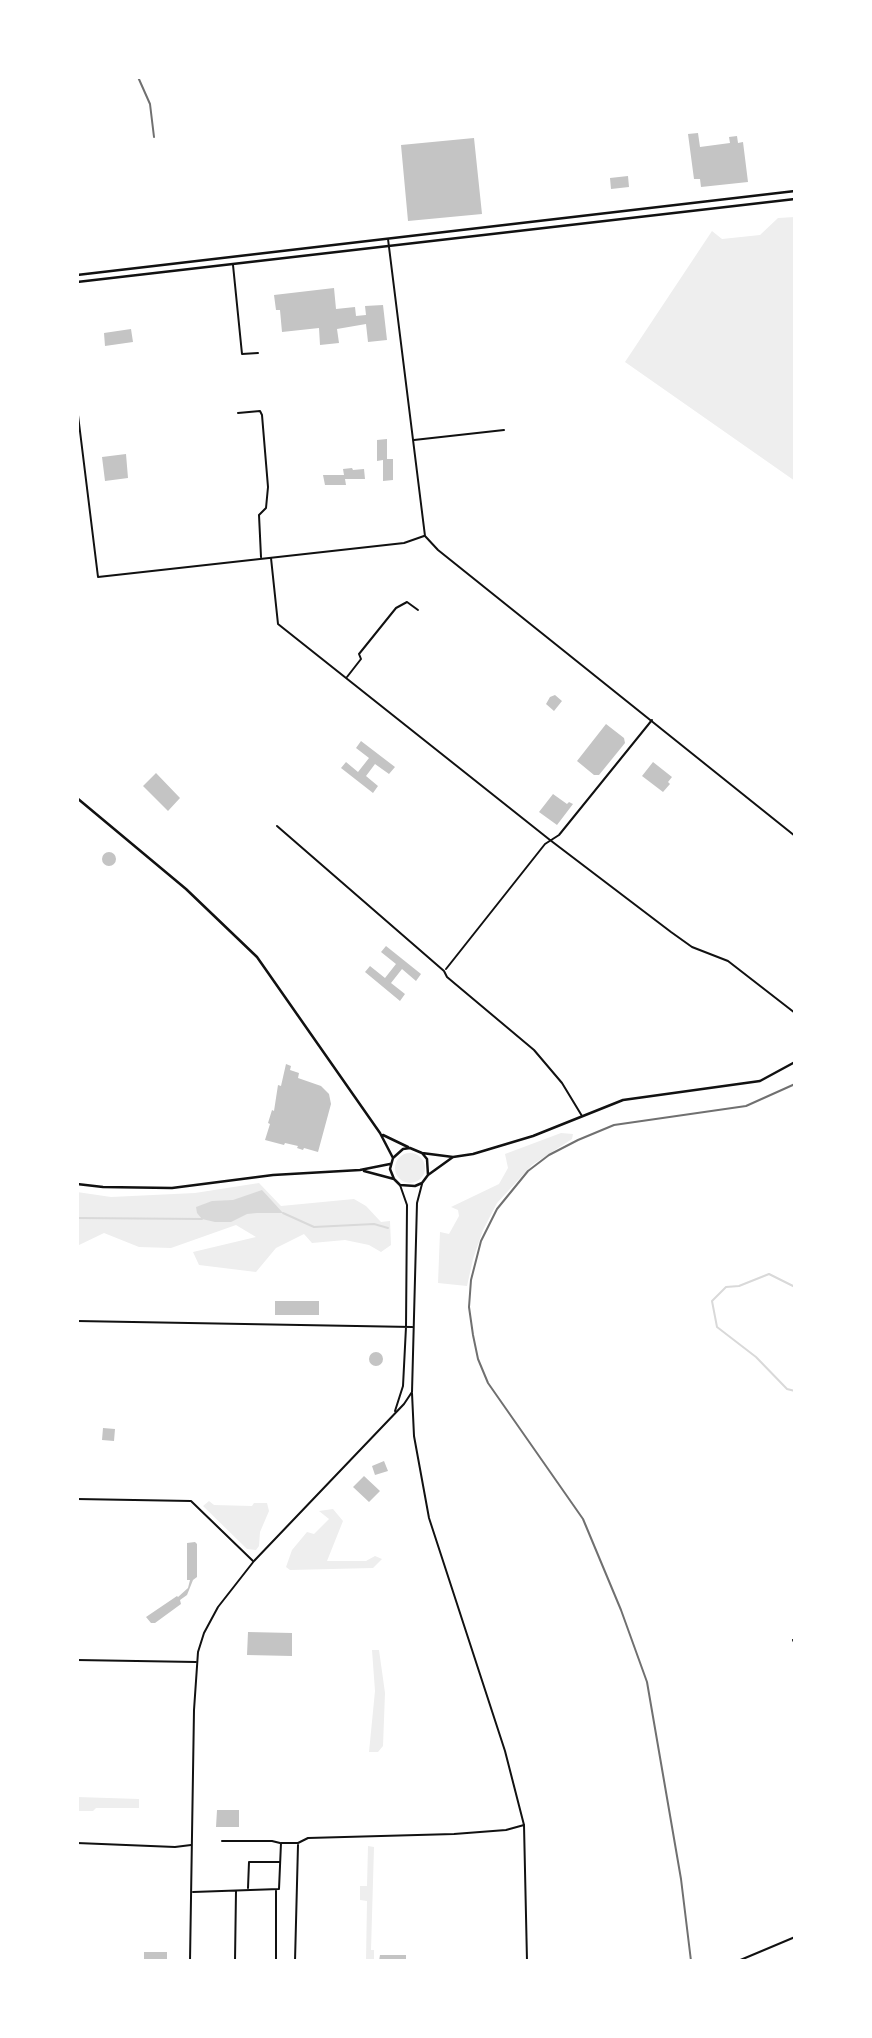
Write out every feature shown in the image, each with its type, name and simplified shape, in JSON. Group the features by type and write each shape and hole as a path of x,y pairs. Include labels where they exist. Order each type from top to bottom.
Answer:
{"main road":[{"path":"77,275 795,191"},
{"path":"77,282 795,199"},
{"path":"586,216 587,223"},
{"path":"492,227 492,235"},
{"path":"77,798 187,889 244,942 271,974 380,1133 393,1158"},
{"path":"380,1133 422,1153 453,1157 498,1148 623,1100 760,1081 795,1062"},
{"path":"394,1179 391,1164 393,1158 398,1152 410,1148"},
{"path":"422,1153 427,1159 428,1175"},
{"path":"360,1170 394,1179 400,1185 408,1187 422,1183 428,1175 453,1157"},
{"path":"77,1184 172,1188 273,1175 360,1170 391,1164"}],"street":[{"path":"388,238 425,536 438,550 795,836"},
{"path":"233,264 242,354 258,353"},
{"path":"77,407 98,578 404,543 425,536"},
{"path":"238,413 260,411 262,415 268,487 266,508 259,515 261,558"},
{"path":"413,440 504,430"},
{"path":"77,458 83,458"},
{"path":"271,558 278,624 550,840 692,947 727,961 795,1013"},
{"path":"346,678 362,659 359,654 396,608 407,602 418,610"},
{"path":"444,971 652,720"},
{"path":"277,826 444,971 447,977 534,1050 562,1083 582,1117"},
{"path":"422,1183 417,1203 413,1327 414,1436 429,1518 505,1751 524,1825 527,1961"},
{"path":"394,1412 403,1386 406,1327 407,1205 400,1185"},
{"path":"77,1321 413,1327"},
{"path":"190,1961 196,1662 204,1633 218,1607 254,1561 412,1392"},
{"path":"77,1499 191,1501 254,1561"},
{"path":"793,1640 795,1644"},
{"path":"77,1660 196,1662"},
{"path":"222,1841 272,1840 298,1843 308,1838 454,1834 506,1830 524,1825"},
{"path":"77,1843 192,1845"},
{"path":"191,1892 279,1889 281,1843"},
{"path":"295,1961 298,1843"},
{"path":"248,1889 249,1862 280,1862"},
{"path":"276,1889 276,1961"},
{"path":"235,1961 236,1890"},
{"path":"738,1961 795,1937"}],"shaded area":[{"path":"795,217 795,481 625,362 712,231 722,239 760,235 778,218"},
{"path":"561,1133 573,1134 572,1139 532,1165 497,1203 483,1230 467,1286 438,1283 440,1232 449,1234 459,1216 458,1210 451,1207 499,1184 508,1168 505,1154"},
{"path":"410,1153 421,1157 425,1168 421,1179 410,1183 399,1179 395,1168 399,1157"},
{"path":"259,1183 281,1206 354,1199 366,1206 381,1222 390,1221 391,1245 381,1252 369,1245 345,1240 312,1243 304,1234 276,1248 256,1272 199,1265 193,1252 256,1237 236,1225 171,1248 139,1247 104,1233 77,1246 77,1192 111,1197 195,1193"},
{"path":"262,1190 283,1213 247,1214 231,1222 215,1222 202,1219 197,1213 196,1207 212,1201 233,1200"},
{"path":"209,1501 214,1505 252,1506 254,1503 267,1503 269,1511 256,1550 247,1549 203,1506"},
{"path":"333,1509 343,1521 327,1561 366,1561 375,1556 382,1559 373,1568 290,1570 286,1567 292,1550 307,1532 314,1534 329,1519 319,1511"},
{"path":"372,1650 379,1650 385,1693 383,1746 378,1752 369,1752 375,1691"},
{"path":"77,1797 139,1799 139,1808 77,1811"},
{"path":"368,1846 374,1847 371,1950 374,1950 374,1961 366,1961 367,1901 360,1900 360,1886 367,1886"}],"building":[{"path":"698,133 700,147 730,143 729,137 737,136 738,143 743,142 748,182 701,187 700,179 694,179 688,134"},
{"path":"474,138 482,214 408,221 401,145"},
{"path":"628,176 629,187 611,189 610,178"},
{"path":"334,288 336,309 355,307 356,316 366,315 365,306 383,305 387,340 368,342 366,324 337,329 339,343 320,345 319,328 282,332 280,310 276,310 274,295"},
{"path":"131,329 133,342 105,346 104,333"},
{"path":"387,439 387,459 393,459 393,480 383,481 383,460 377,461 377,440"},
{"path":"126,454 128,478 105,481 102,457"},
{"path":"343,469 364,469 365,479 345,479 346,485 325,485 323,475 344,475"},
{"path":"555,695 562,701 554,711 546,704 550,697"},
{"path":"606,724 624,738 625,743 599,775 594,775 577,761"},
{"path":"361,741 395,767 389,774 375,764 366,776 378,786 373,793 341,768 346,762 358,772 369,758 356,748"},
{"path":"653,762 672,777 663,792 642,776"},
{"path":"156,773 180,798 168,811 143,786"},
{"path":"553,794 567,804 573,804 557,825 539,812"},
{"path":"106,852 112,852 116,859 112,866 106,866 102,862 102,856"},
{"path":"386,946 421,974 416,981 402,969 391,983 405,994 400,1001 365,972 370,966 385,978 396,964 381,952"},
{"path":"286,1064 291,1066 290,1070 299,1073 298,1078 321,1086 329,1094 331,1104 318,1152 265,1140 278,1085 281,1086"},
{"path":"275,1301 319,1301 319,1315 275,1315"},
{"path":"373,1352 379,1352 383,1359 379,1366 373,1366 369,1362 369,1356"},
{"path":"103,1428 115,1429 114,1441 102,1440"},
{"path":"384,1461 388,1471 375,1475 372,1466"},
{"path":"364,1476 380,1491 369,1502 353,1487"},
{"path":"195,1542 197,1577 187,1595 180,1600 181,1604 155,1623 151,1623 146,1617 188,1588 190,1580 187,1580 187,1543"},
{"path":"248,1632 292,1633 292,1656 247,1655"},
{"path":"217,1810 239,1810 239,1827 216,1827"},
{"path":"144,1952 167,1952 167,1961 144,1961"},
{"path":"380,1955 406,1955 406,1961 379,1961"}],"waterway":[{"path":"283,1213 314,1227 374,1224 388,1228"},
{"path":"77,1218 202,1219"},
{"path":"795,1287 769,1274 739,1286 726,1287 712,1301 717,1327 756,1357 787,1389 795,1391"}],"railway":[{"path":"138,77 150,104 154,137"},
{"path":"691,1961 681,1879 647,1682 621,1610 583,1519 488,1383 478,1359 473,1335 469,1307 471,1280 481,1241 497,1209 528,1171 549,1155 614,1125 746,1106 795,1084"}]}
